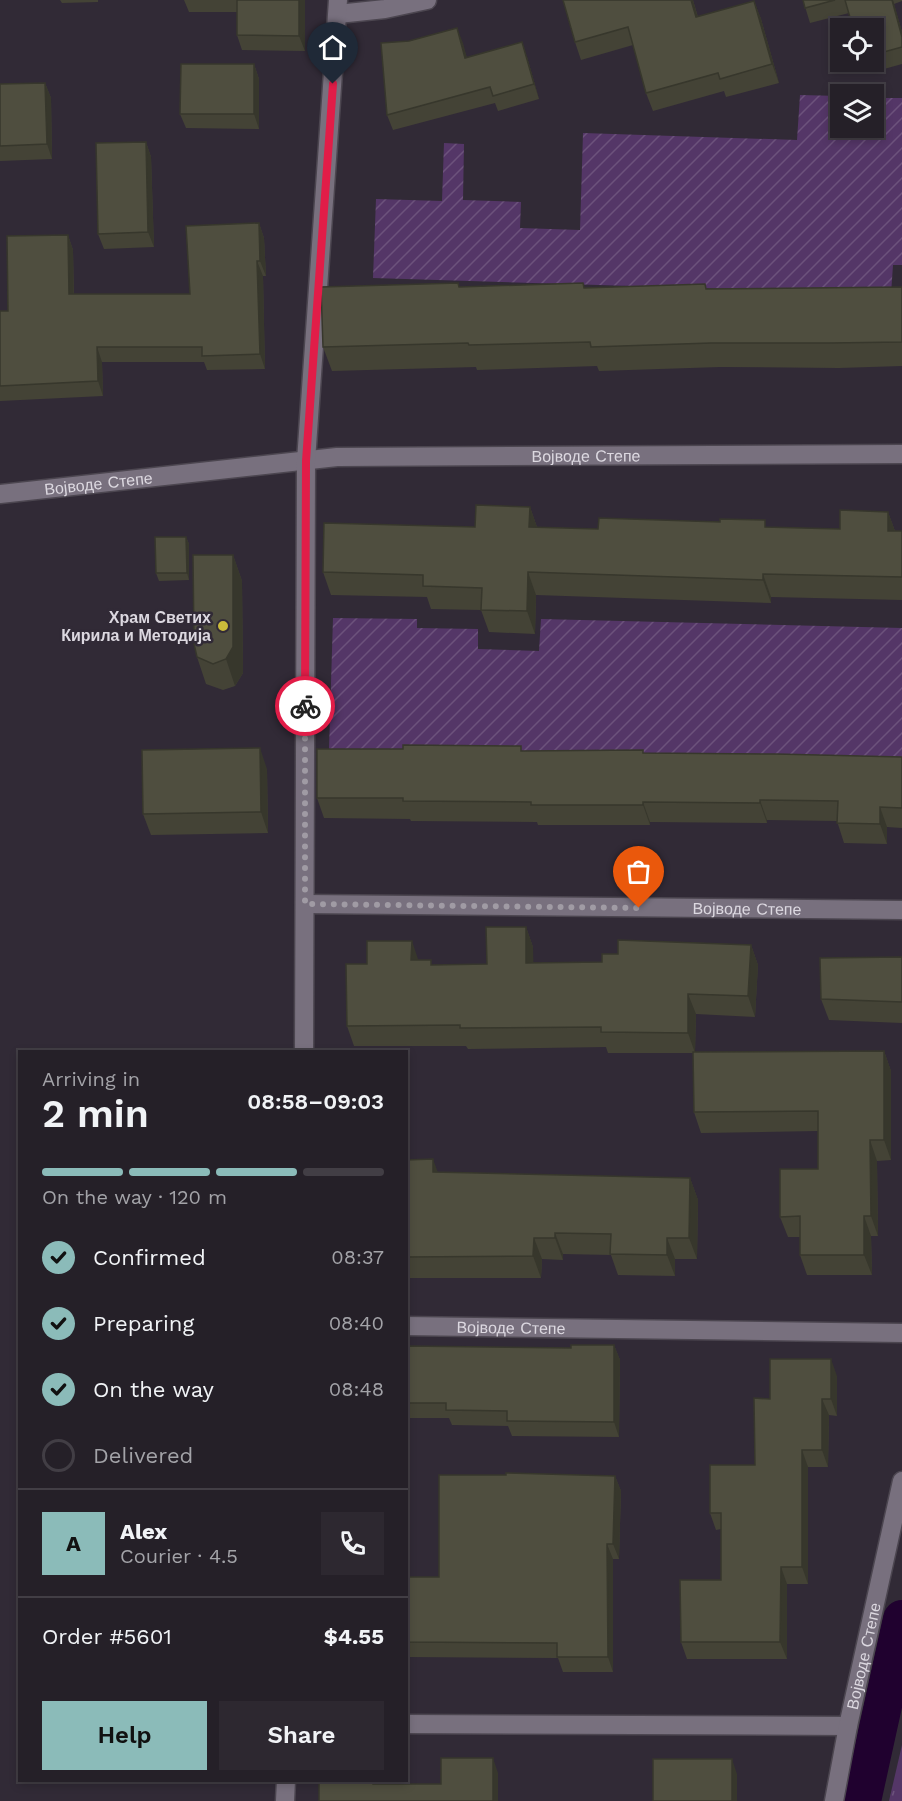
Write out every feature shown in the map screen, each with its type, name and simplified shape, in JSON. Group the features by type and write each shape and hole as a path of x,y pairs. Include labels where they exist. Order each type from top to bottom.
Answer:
{"street":[{"path":"304,1050 306,461 338,7 385,9 426,0"},
{"name":"Војводе Степе","path":"0,494 349,457 902,454"},
{"name":"Војводе Степе","path":"305,904 902,910"},
{"name":"Војводе Степе","path":"408,1326 902,1333"},
{"name":"Војводе Степе","path":"834,1801 848,1726 902,1480"},
{"name":"Војводе Степе","path":"408,1724 848,1726"},
{"path":"285,1801 286,1782"}],"green space":[{"path":"800,95 830,96 830,138 884,138 884,98 902,98 902,265 893,265 891,294 373,278 376,199 442,201 444,143 464,144 463,200 521,202 520,228 580,230 583,133 797,140"},
{"path":"333,618 417,619 417,628 478,629 478,649 539,651 541,619 902,628 902,764 329,749"},
{"path":"902,1745 902,1801 889,1801"}],"building":[{"path":"237,0 299,0 299,36 237,35"},
{"path":"563,0 691,0 696,17 754,1 772,64 720,79 718,73 646,93 628,27 575,42"},
{"path":"803,0 835,0 805,8"},
{"path":"845,0 892,0 902,37 902,47 884,52 884,18 850,18"},
{"path":"457,28 465,58 522,42 534,84 493,96 490,87 387,115 381,43 409,41"},
{"path":"181,64 254,64 254,114 180,114"},
{"path":"45,83 47,144 0,146 0,84"},
{"path":"146,142 148,232 98,234 96,143"},
{"path":"259,223 260,261 257,261 260,354 202,356 202,347 97,347 98,381 0,386 0,311 8,311 7,236 68,235 69,294 190,294 186,226"},
{"path":"458,283 459,287 583,283 584,288 705,284 706,289 902,287 902,342 711,343 591,347 590,342 469,345 468,343 323,347 321,287"},
{"path":"476,505 530,507 529,527 598,529 599,518 720,522 720,519 765,520 765,527 840,529 840,510 888,512 888,531 902,531 902,577 763,574 763,580 528,572 527,611 481,610 482,588 423,586 423,575 323,572 324,523 475,527"},
{"path":"155,537 186,537 187,573 156,573"},
{"path":"193,555 233,555 233,647 226,659 213,664 197,657 194,644"},
{"path":"403,745 521,746 521,751 643,750 643,753 902,757 902,808 880,807 880,824 837,823 838,801 760,800 760,803 643,802 643,805 531,805 531,802 317,798 317,749 403,749"},
{"path":"260,748 261,812 143,814 142,750"},
{"path":"486,927 526,927 526,963 602,962 602,954 618,954 618,940 751,945 748,996 688,994 688,1033 601,1032 601,1027 347,1026 346,964 367,964 367,941 412,941 411,960 431,960 431,965 487,964"},
{"path":"902,957 902,1002 821,999 820,958"},
{"path":"884,1051 884,1140 870,1140 871,1216 864,1216 864,1255 800,1255 800,1216 780,1217 780,1169 818,1169 818,1111 694,1112 693,1052"},
{"path":"433,1159 433,1172 690,1178 689,1238 667,1238 667,1255 610,1254 611,1234 555,1233 555,1238 534,1238 533,1256 408,1257 408,1160"},
{"path":"571,1345 614,1345 614,1422 507,1421 507,1411 446,1410 446,1403 408,1403 408,1346 571,1348"},
{"path":"770,1359 831,1359 831,1399 822,1399 822,1450 802,1450 802,1567 781,1567 780,1642 681,1642 680,1580 721,1580 721,1513 710,1513 710,1465 755,1465 754,1398 770,1399"},
{"path":"506,1473 615,1476 613,1544 607,1544 608,1657 557,1657 557,1643 408,1642 408,1577 439,1577 439,1475 506,1475"},
{"path":"441,1758 493,1758 493,1801 319,1801 319,1782 441,1784"},
{"path":"653,1759 732,1759 732,1801 653,1801"}],"waterway":[{"path":"862,1801 902,1619"}],"way so far":[{"path":"305,706 305,904 639,908"}],"place":[{"name":"Храм Светих Кирила и Методија","path":"223,626"}],"route":[{"path":"305,706 306,461 333,84"}]}
